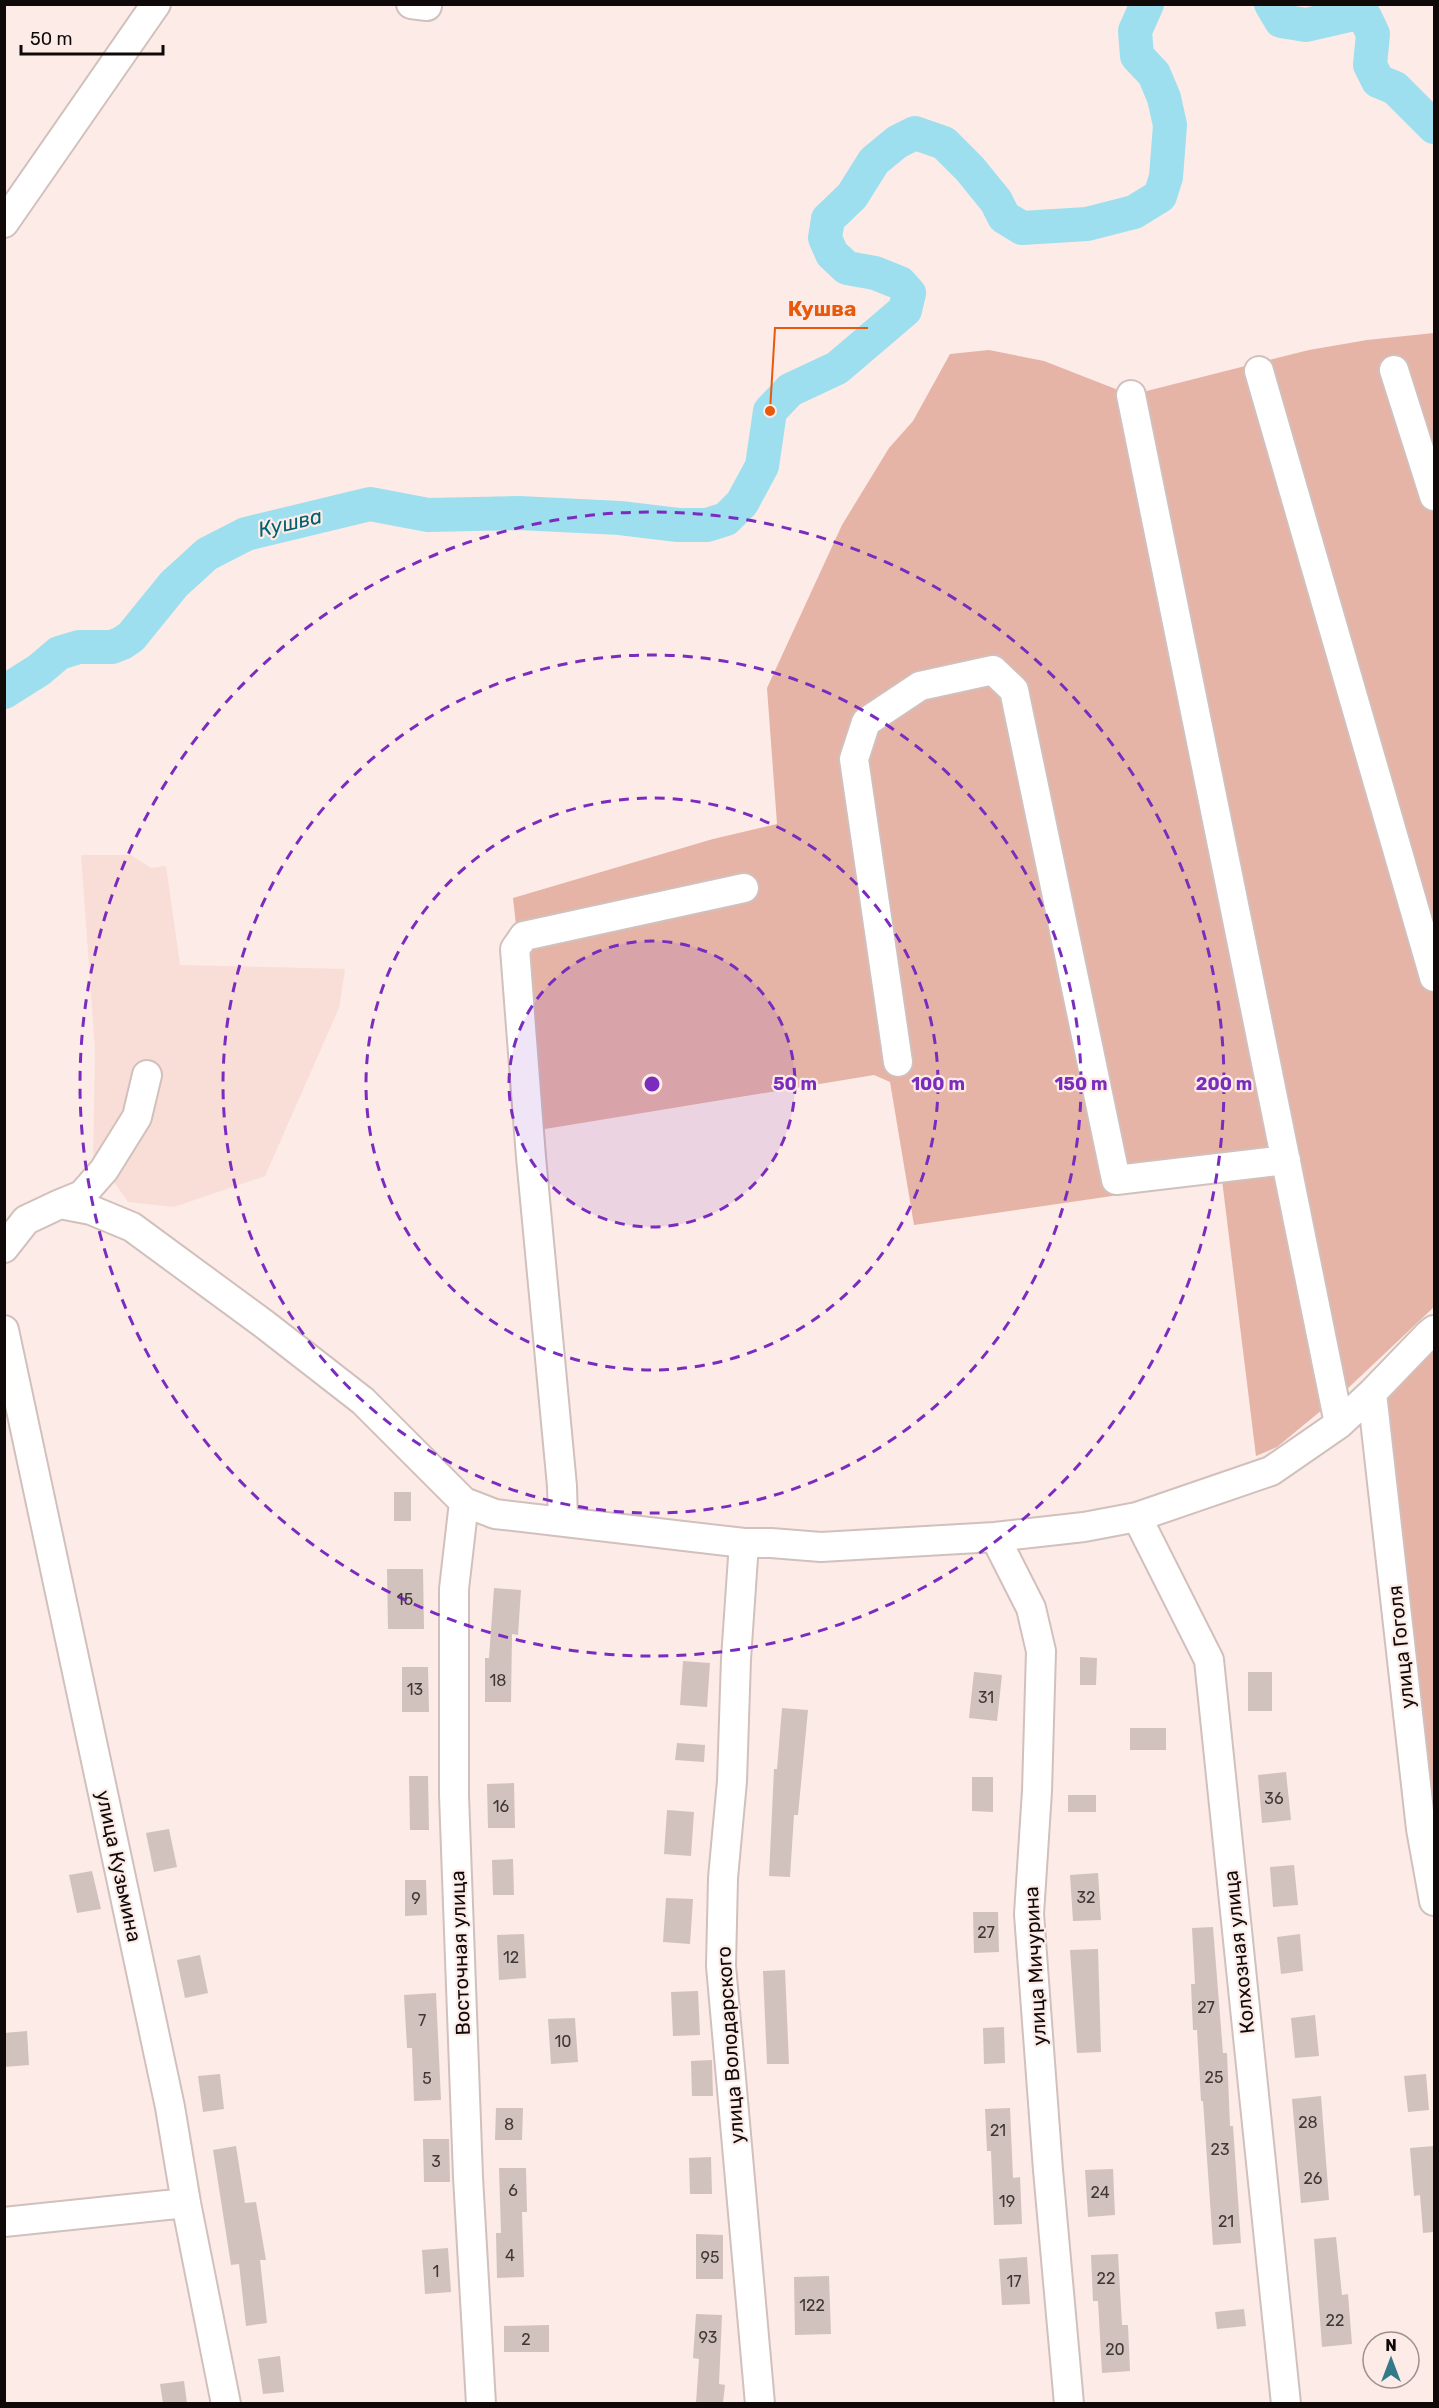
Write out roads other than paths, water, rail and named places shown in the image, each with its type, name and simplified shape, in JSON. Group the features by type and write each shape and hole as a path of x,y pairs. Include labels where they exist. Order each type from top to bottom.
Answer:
{"street":[{"path":"4,224 156,4"},
{"path":"1394,370 1434,496"},
{"path":"1259,372 1434,977"},
{"path":"1131,395 1339,1424"},
{"path":"898,1062 854,759 866,722 920,686 993,670 1014,690 1116,1180 1286,1160"},
{"path":"563,1521 562,1486 530,1146 515,949 524,936 744,888"},
{"path":"4,1248 26,1220 82,1195 104,1170 137,1117 147,1075"},
{"path":"60,1204 91,1210 132,1227 363,1401 464,1502 495,1514 744,1543 821,1547 995,1537 1084,1527 1137,1517 1271,1471 1339,1424 1434,1330"},
{"name":"улица Кузьмина","path":"4,1330 170,2107 186,2203 226,2403"},
{"name":"улица Гоголя","path":"1372,1393 1421,1829 1434,1892"},
{"name":"Восточная улица","path":"464,1502 454,1589 454,1795 468,2177 481,2403"},
{"name":"Колхозная улица","path":"1137,1517 1209,1660 1286,2403"},
{"name":"улица Мичурина","path":"995,1537 1031,1608 1041,1651 1037,1791 1029,1914 1048,2170 1069,2403"},
{"name":"улица Володарского","path":"744,1543 735,1659 732,1781 723,1878 721,1966 760,2403"},
{"path":"4,2222 186,2203"}],"waterway":[{"name":"Кушва","path":"4,692 39,670 59,653 79,647 112,647 131,637 174,584 207,554 246,534 370,504 428,515 519,513 620,518 678,525 707,525 726,519 742,503 762,466 770,411 790,390 837,368 905,310 909,293 900,283 875,273 847,268 832,254 825,238 828,219 852,196 874,161 897,142 915,133 944,143 970,169 996,201 1004,217 1022,228 1087,224 1134,212 1160,196 1166,177 1170,125 1164,98 1154,74 1137,56 1135,31 1147,4"},
{"name":"Кушва","path":"1271,4 1281,21 1306,25 1354,14 1365,17 1373,34 1370,65 1378,81 1395,88 1434,127"}],"place":[{"name":"Кушва","path":"770,411"}]}
